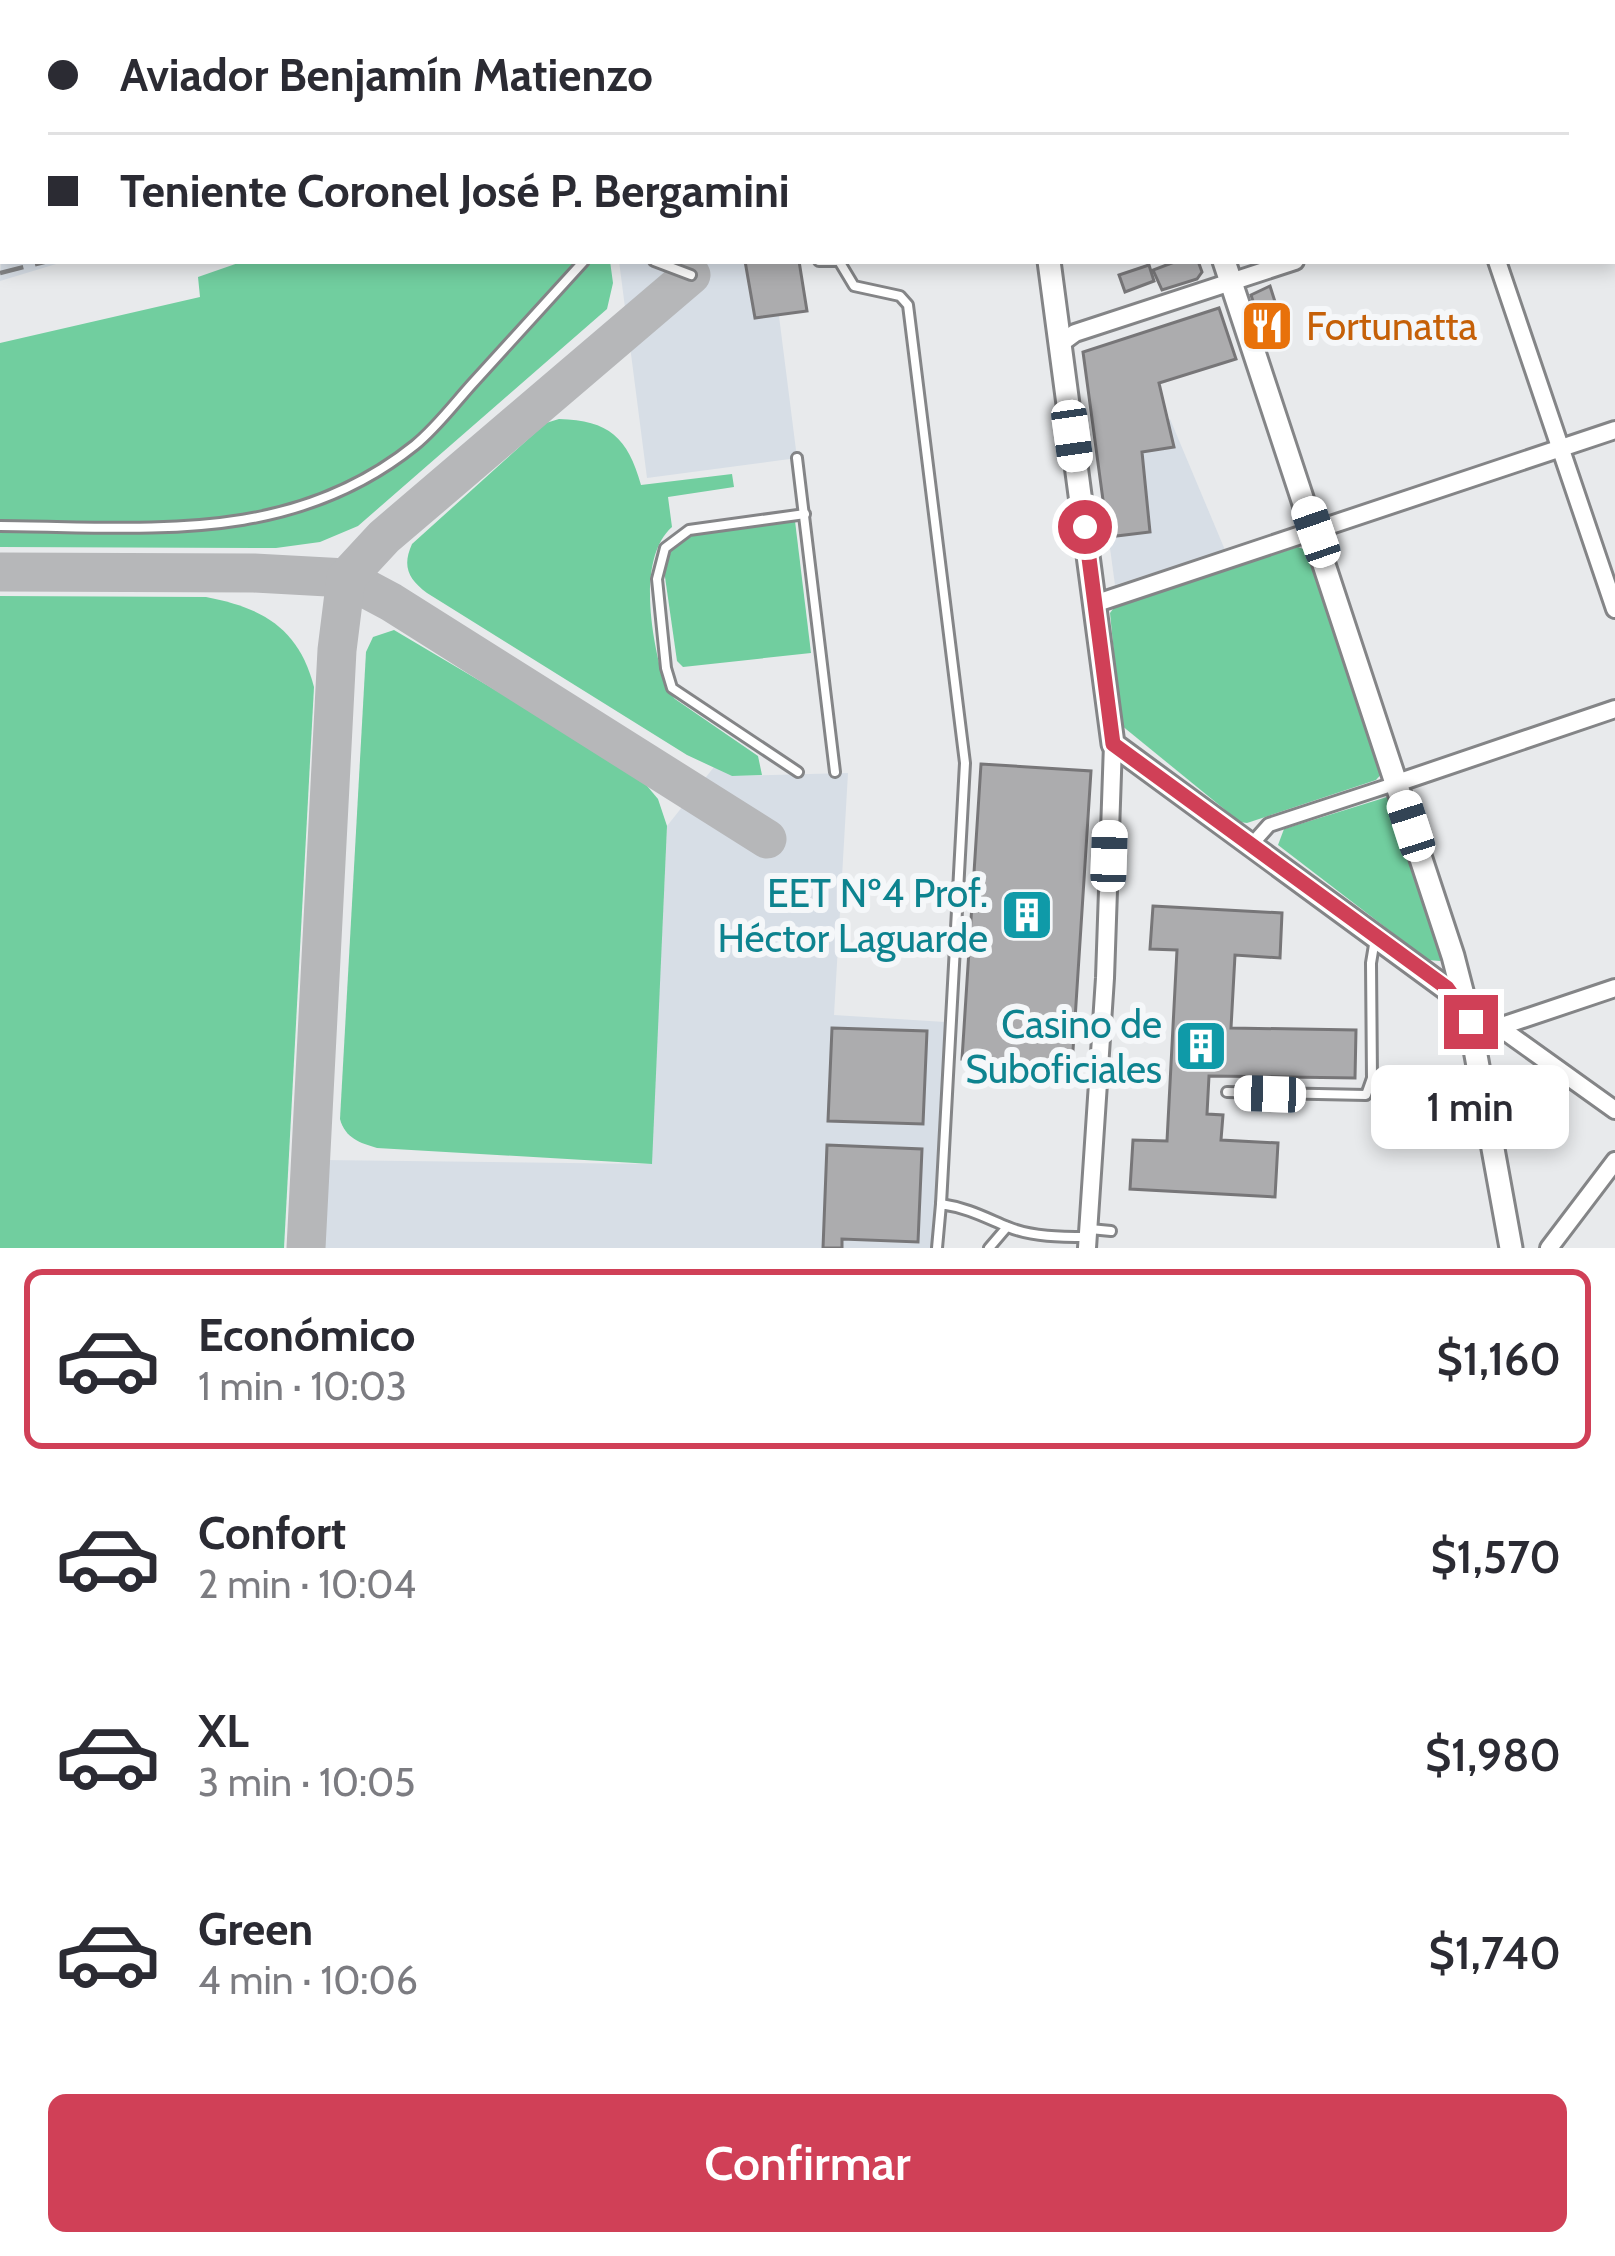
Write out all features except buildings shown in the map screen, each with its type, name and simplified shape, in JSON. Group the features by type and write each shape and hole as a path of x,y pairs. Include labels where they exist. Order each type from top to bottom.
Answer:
{"street":[{"path":"1049,264 1113,744 1105,978 1088,1238"},
{"path":"1060,344 1076,333 1227,272 1276,264"},
{"path":"1498,264 1615,609"},
{"path":"1227,272 1316,532 1471,1022 1511,1248"},
{"path":"1094,604 1615,430"},
{"path":"1253,843 1269,825 1615,709"},
{"path":"1113,744 1447,988 1471,1022 1498,1028 1615,1111"},
{"path":"1498,1028 1615,988"},
{"path":"1549,1248 1615,1161"}],"lane":[{"path":"0,526 170,527 245,522 313,505 370,476 418,442 581,264"},
{"path":"663,264 691,274"},
{"path":"839,264 854,286 900,296 908,305 964,745 937,1248"},
{"path":"797,458 835,772"},
{"path":"798,772 672,688 656,579 665,548 689,530 805,514"},
{"path":"1227,1092 1366,1095 1372,1078 1371,963 1376,938"},
{"path":"941,1204 984,1213 1007,1227 1034,1234 1088,1238 1112,1231"},
{"path":"988,1248 1007,1227"}],"shaded area":[{"path":"1,264 56,264 0,281"},
{"path":"619,264 746,264 754,313 772,264 797,458 647,478"},
{"path":"1170,419 1225,550 1115,585 1094,430"},
{"path":"714,767 732,776 848,773 834,1015 945,1022 933,1248 320,1248 323,1160 651,1164 667,826"}],"green space":[{"path":"235,264 610,264 613,283 607,309 358,526 320,542 276,548 0,547 0,343 200,297 198,277"},
{"path":"559,419 591,423 614,435 630,455 641,485 732,474 734,487 668,497 672,527 661,542 650,581 652,628 666,689 758,756 762,775 732,776 687,755 427,593 411,577 407,559 412,544 546,423"},
{"path":"795,521 811,653 683,667 677,661 664,570 673,546 687,535"},
{"path":"1298,547 1311,552 1384,771 1376,780 1240,822 1121,725 1110,613 1116,605"},
{"path":"0,596 206,597 245,608 276,624 307,667 314,687 284,1248 0,1248"},
{"path":"394,630 637,774 658,799 667,826 652,1164 377,1148 354,1139 342,1125 366,652 373,637"},
{"path":"1387,797 1393,801 1444,957 1440,961 1428,960 1278,845 1284,829"}],"taxiway":[{"path":"306,1248 337,650 346,578 384,537 691,275"},
{"path":"0,572 346,578 767,839"}],"railway":[{"path":"0,273 36,264"}],"place":[{"name":"Fortunatta","path":"1267,326"},
{"name":"EET Nº4 Prof. Héctor Laguarde","path":"1027,915"},
{"name":"Casino de Suboficiales","path":"1201,1046"}],"route":[{"path":"1085,527 1113,744 1447,988 1471,1022"}]}
